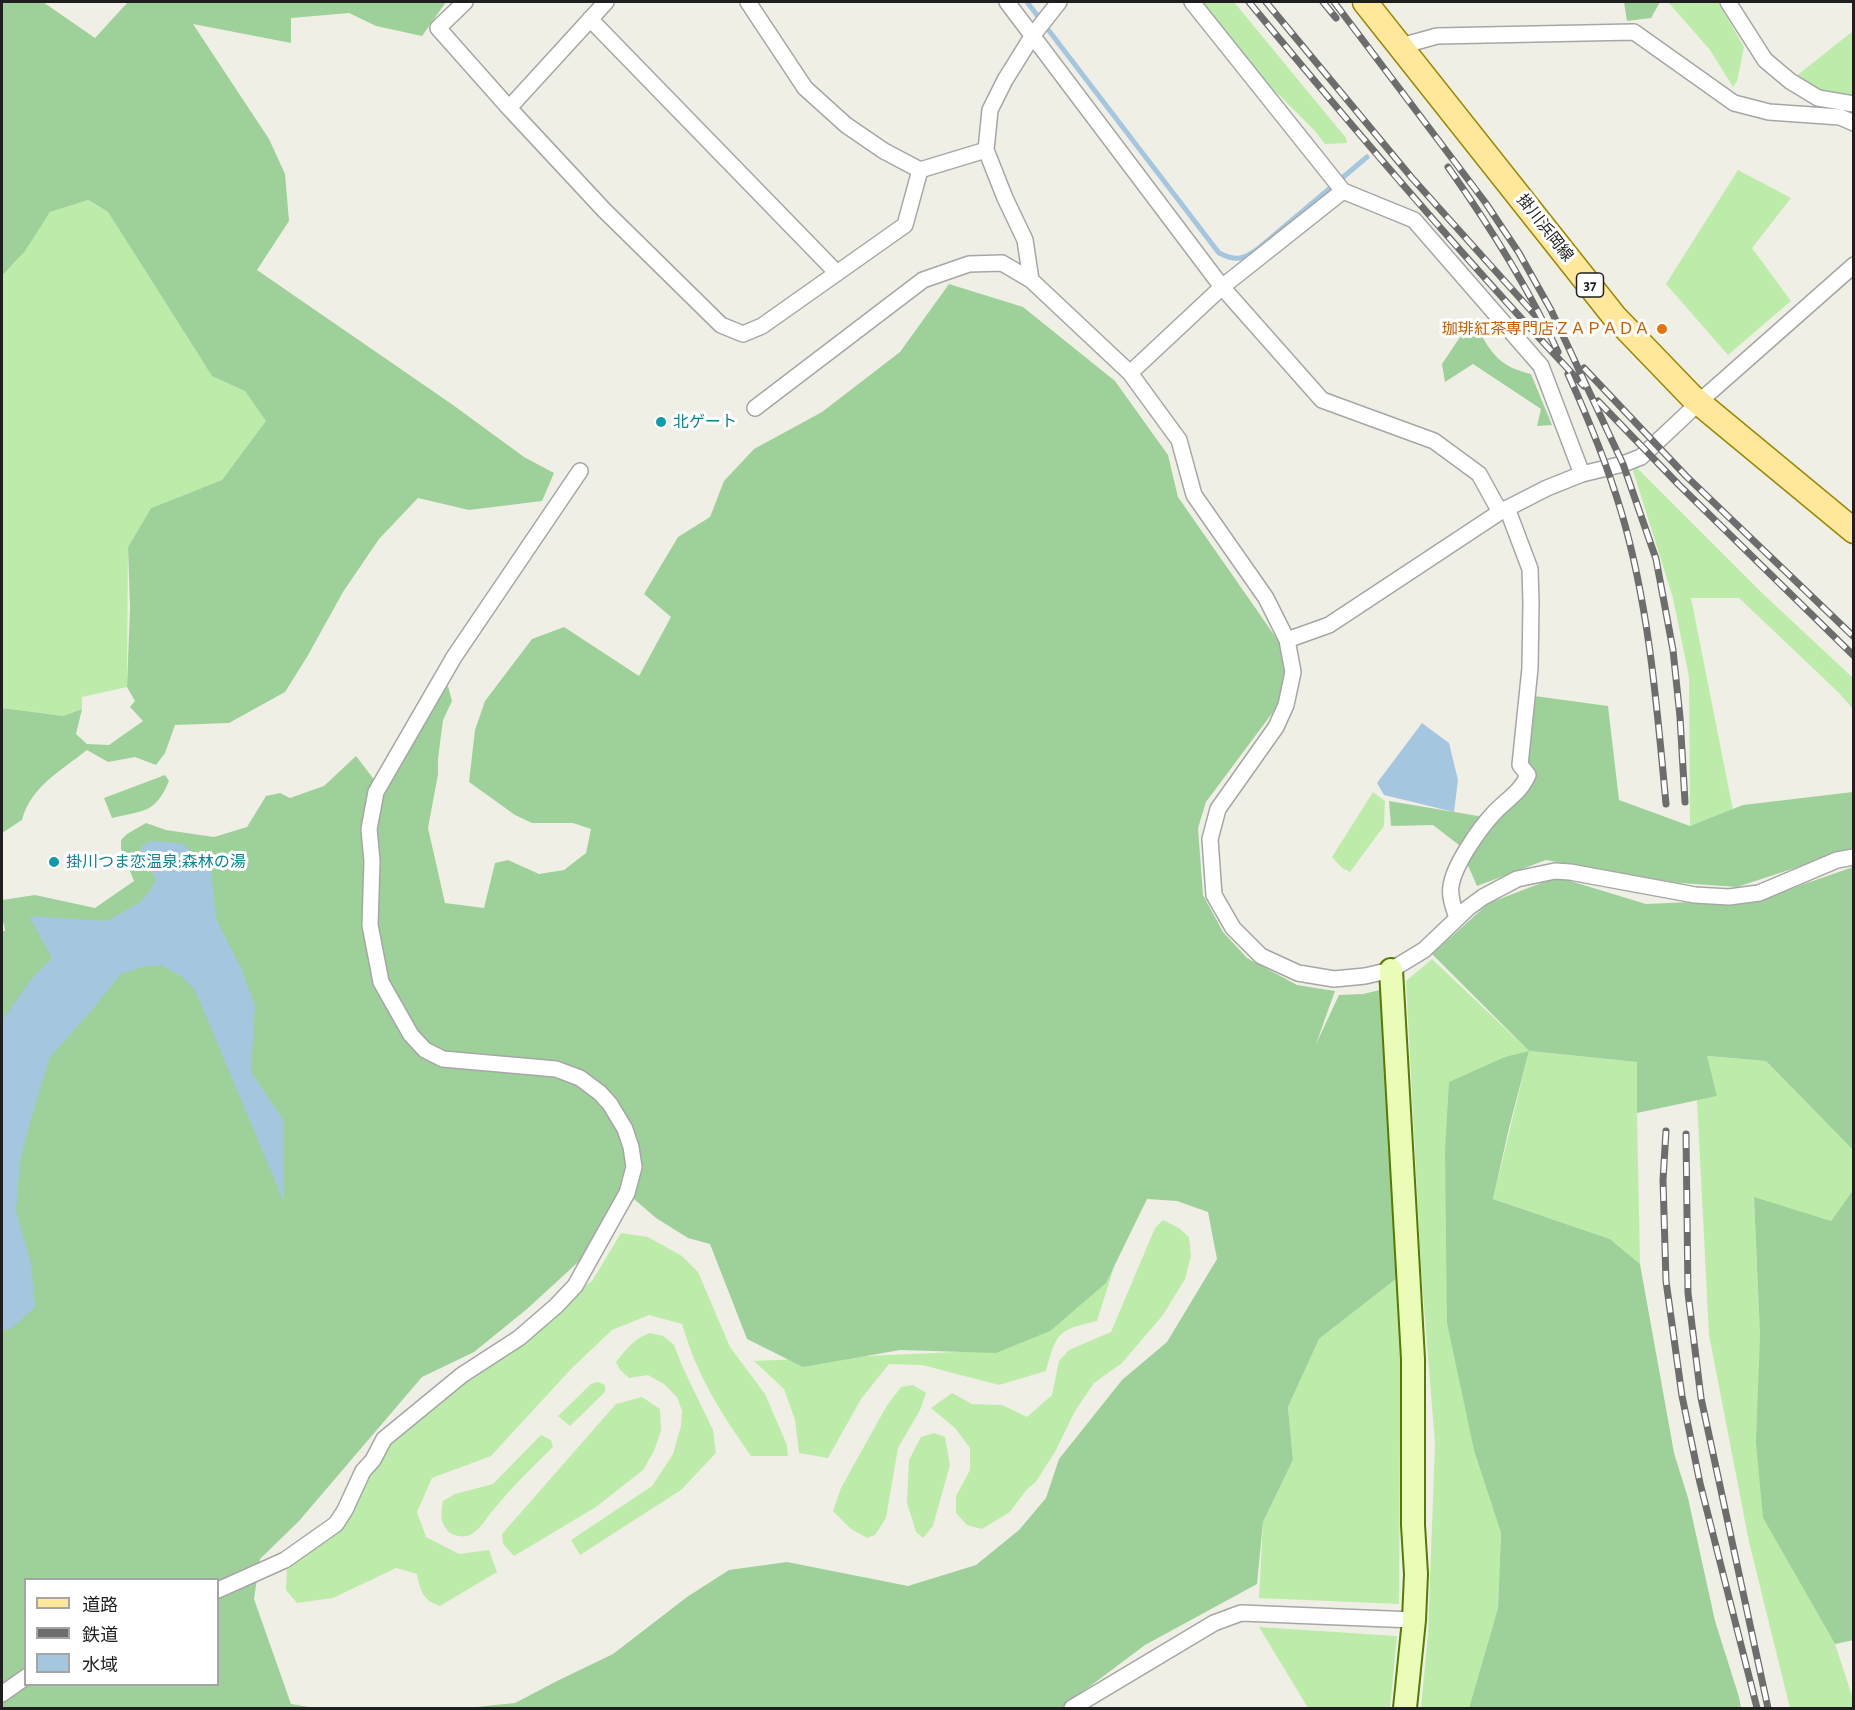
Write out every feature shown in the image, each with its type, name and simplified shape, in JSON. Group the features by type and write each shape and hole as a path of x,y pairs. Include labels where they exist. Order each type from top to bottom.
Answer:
{"main road":[{"name":"掛川浜岡線","path":"1365,2 1614,316 1699,403 1854,531"}],"street":[{"path":"465,2 438,28 604,210 721,325 743,334 762,326 905,225 920,170"},
{"path":"509,108 606,2"},
{"path":"748,2 805,88 846,124 884,151 920,170 986,150"},
{"path":"1006,2 1222,287 1322,400 1434,441 1479,474 1504,510 1530,568 1530,668 1520,765 1528,775 1524,785 1493,814 1466,850 1451,885 1451,899 1457,918"},
{"path":"1031,280 1025,240 986,150 990,110 1005,80 1033,35 1059,2"},
{"path":"1192,2 1343,191 1414,220 1541,366 1582,474"},
{"path":"1728,2 1765,60 1790,81 1818,98 1854,104"},
{"path":"590,19 837,273"},
{"path":"1401,46 1437,36 1634,32 1734,103 1769,112 1840,117 1854,123"},
{"path":"1130,373 1222,287 1343,191"},
{"path":"754,408 923,280 969,264 1002,263 1031,280 1130,373 1179,440 1194,495 1266,598 1287,640 1293,672 1286,705 1276,727 1218,809 1210,839 1214,895 1233,928 1261,956 1298,973 1334,979 1365,976 1391,970 1424,950 1483,897 1517,879 1548,872 1570,872 1695,895 1729,897 1759,893 1836,860 1854,857"},
{"path":"1287,640 1329,625 1504,510 1547,488 1582,474 1641,457 1854,265"},
{"path":"219,1590 285,1560 336,1524 363,1471 373,1460 384,1439 462,1375 519,1338 576,1286 627,1193 634,1167 631,1147 625,1129 610,1104 600,1093 580,1078 556,1069 443,1059 425,1050 411,1035 381,982 370,925 372,861 369,829 376,792 454,657 580,471"},
{"path":"1391,970 1413,1359 1413,1525 1416,1574 1405,1708"},
{"path":"1072,1708 1214,1623 1241,1613 1414,1620"},
{"path":"2,1694 24,1678"}],"green space":[{"path":"2,2 43,2 95,38 128,2 446,2 422,36 376,26 349,13 291,18 291,43 193,24 269,139 285,174 289,221 257,270 453,405 524,457 554,473 542,501 469,510 418,498 379,539 343,592 285,692 229,723 175,725 165,753 156,765 135,757 108,762 87,750 48,780 32,798 22,820 2,833 2,708 63,716 82,709 76,734 87,744 109,745 143,721 130,707 135,701 127,687 130,608 128,547 151,508 222,480 266,421 245,391 212,376 108,212 88,200 50,212 25,251 2,276"},
{"path":"1203,2 1234,2 1346,138 1347,143 1325,144 1264,80"},
{"path":"1624,2 1660,2 1651,18 1627,21"},
{"path":"1668,2 1718,2 1744,47 1737,81 1733,87 1710,50"},
{"path":"1853,31 1853,104 1814,87 1790,81"},
{"path":"1738,170 1791,198 1752,248 1791,301 1728,355 1666,284"},
{"path":"87,200 108,212 205,365 245,391 267,421 222,480 151,508 128,547 127,687 82,697 82,709 63,716 2,708 2,276 17,260 50,212"},
{"path":"949,284 1023,307 1115,381 1168,455 1178,497 1279,642 1285,668 1279,704 1206,802 1198,828 1203,895 1223,932 1247,958 1297,985 1335,991 1316,1044 1339,995 1363,994 1380,990 1401,1275 1319,1339 1288,1407 1293,1460 1263,1522 1257,1584 1145,1645 1061,1708 467,1708 515,1703 613,1654 687,1597 729,1570 787,1562 908,1586 976,1565 1019,1530 1046,1498 1059,1459 1122,1380 1167,1342 1217,1259 1208,1212 1177,1201 1147,1199 1106,1283 1050,1331 996,1353 900,1350 803,1367 747,1339 710,1244 688,1238 656,1218 627,1193 600,1242 527,1309 474,1352 422,1377 299,1521 260,1559 254,1599 291,1704 315,1708 2,1708 2,931 5,931 2,921 2,900 35,895 95,908 134,881 121,849 121,840 127,834 146,823 166,830 214,837 247,827 266,796 280,793 290,798 324,786 356,756 379,786 448,686 452,701 443,720 438,774 428,828 445,903 484,908 495,863 508,860 539,874 564,870 586,853 591,829 573,823 532,823 515,815 469,782 475,730 485,701 532,639 564,627 639,676 671,617 644,594 678,537 710,517 724,481 754,449 822,412 900,352"},
{"path":"1466,328 1478,329 1493,353 1505,364 1531,374 1552,425 1537,426 1541,409 1473,364 1445,382 1442,364"},
{"path":"1630,461 1760,591 1853,678 1853,709 1739,598 1691,598 1733,810 1690,826 1689,677 1673,598"},
{"path":"1527,695 1608,706 1619,800 1690,826 1743,805 1853,792 1853,849 1737,887 1666,882 1546,860 1477,886 1459,845 1433,825 1391,826 1389,801 1490,818 1528,775"},
{"path":"165,775 169,781 159,800 153,805 147,809 112,818 104,798"},
{"path":"1373,792 1385,801 1384,826 1350,872 1342,868 1332,857"},
{"path":"1853,867 1853,1150 1766,1061 1707,1056 1717,1096 1637,1113 1637,1062 1529,1051 1432,954 1489,903 1557,877 1646,904 1761,899"},
{"path":"1432,959 1529,1051 1449,1082 1479,1464 1501,1533 1498,1608 1469,1708 1421,1708 1428,1634 1435,1444 1421,1269 1406,981"},
{"path":"1529,1051 1637,1062 1640,1264 1610,1239 1493,1199"},
{"path":"1529,1051 1493,1199 1610,1239 1640,1264 1674,1453 1688,1498 1715,1621 1741,1708 1469,1708 1498,1608 1501,1533 1474,1450 1447,1323 1445,1151 1449,1082 1505,1057"},
{"path":"1706,1056 1766,1061 1853,1150 1853,1190 1831,1221 1754,1198 1760,1337 1763,1518 1835,1644 1853,1699 1853,1708 1790,1708 1749,1542 1709,1335 1697,1100 1717,1096"},
{"path":"1853,1190 1854,1640 1835,1644 1763,1518 1756,1442 1760,1337 1754,1197 1831,1221"},
{"path":"1163,1220 1179,1228 1189,1237 1191,1256 1185,1279 1163,1315 1122,1363 1094,1383 1075,1411 1055,1452 1035,1483 1027,1489 1010,1512 982,1529 967,1525 956,1513 956,1496 970,1470 970,1448 955,1428 931,1408 952,1393 972,1404 1002,1405 1027,1417 1052,1395 1059,1361 1069,1350 1111,1332 1155,1228"},
{"path":"621,1233 648,1237 682,1256 698,1272 730,1347 765,1394 787,1445 788,1456 751,1456 710,1393 682,1324 649,1315 612,1330 571,1369 491,1456 432,1478 417,1512 426,1537 459,1554 489,1550 497,1572 440,1606 434,1604 423,1594 417,1574 396,1568 333,1598 297,1603 286,1590 287,1564 336,1524 384,1439 556,1306 592,1281"},
{"path":"1115,1264 1097,1321 1074,1327 1061,1335 1053,1348 1046,1371 999,1385 922,1365 889,1364 861,1399 828,1458 799,1453 795,1420 784,1389 754,1361 979,1351"},
{"path":"1401,1275 1399,1604 1259,1598 1263,1522 1293,1460 1288,1407 1319,1339"},
{"path":"650,1333 663,1336 674,1345 713,1430 716,1453 681,1490 580,1555 571,1540 652,1486 673,1454 681,1426 682,1411 677,1397 664,1384 648,1375 629,1378 620,1370 616,1362 635,1341"},
{"path":"598,1382 605,1385 605,1392 570,1426 558,1416 591,1384"},
{"path":"913,1385 926,1393 920,1410 898,1448 886,1518 875,1535 867,1538 851,1529 833,1511 841,1488 886,1407 901,1387"},
{"path":"642,1397 660,1409 661,1431 654,1451 643,1470 596,1507 514,1556 503,1544 502,1534 616,1404"},
{"path":"934,1433 945,1437 950,1465 933,1526 923,1538 916,1532 907,1503 909,1460 921,1437"},
{"path":"541,1435 551,1440 553,1447 509,1492 477,1530 464,1536 448,1531 442,1520 443,1501 455,1494 493,1484"},
{"path":"1259,1627 1397,1636 1390,1708 1308,1708"}],"water":[{"path":"1422,723 1449,743 1458,780 1454,812 1384,795 1377,783"},
{"path":"152,841 183,844 211,869 216,919 241,968 255,1006 251,1072 284,1121 284,1202 195,990 182,977 161,965 142,967 121,974 50,1057 20,1161 16,1211 31,1264 35,1307 12,1328 2,1331 2,1021 32,978 52,958 29,916 107,921 139,903 156,880 143,858 141,846"}],"waterway":[{"path":"1027,2 1219,253 1231,258 1240,258 1254,252 1367,157"}],"railway":[{"path":"1249,2 1413,197 1584,386"},
{"path":"1266,2 1412,178 1535,315"},
{"path":"1323,2 1336,18"},
{"path":"1334,2 1485,202 1519,253 1551,310 1623,464 1656,559 1673,650 1685,802"},
{"path":"1448,167 1507,257 1558,352"},
{"path":"1584,368 1686,476 1854,637"},
{"path":"1568,374 1603,459 1631,547 1651,656 1666,804"},
{"path":"1598,401 1679,485 1854,656"},
{"path":"1666,1131 1663,1180 1666,1281 1682,1396 1700,1483 1757,1708"},
{"path":"1686,1134 1688,1293 1701,1398 1768,1708"}],"place":[{"name":"珈琲紅茶専門店ＺＡＰＡＤＡ","path":"1662,329"},
{"name":"北ゲート","path":"661,422"},
{"name":"掛川つま恋温泉;森林の湯","path":"54,862"}]}
